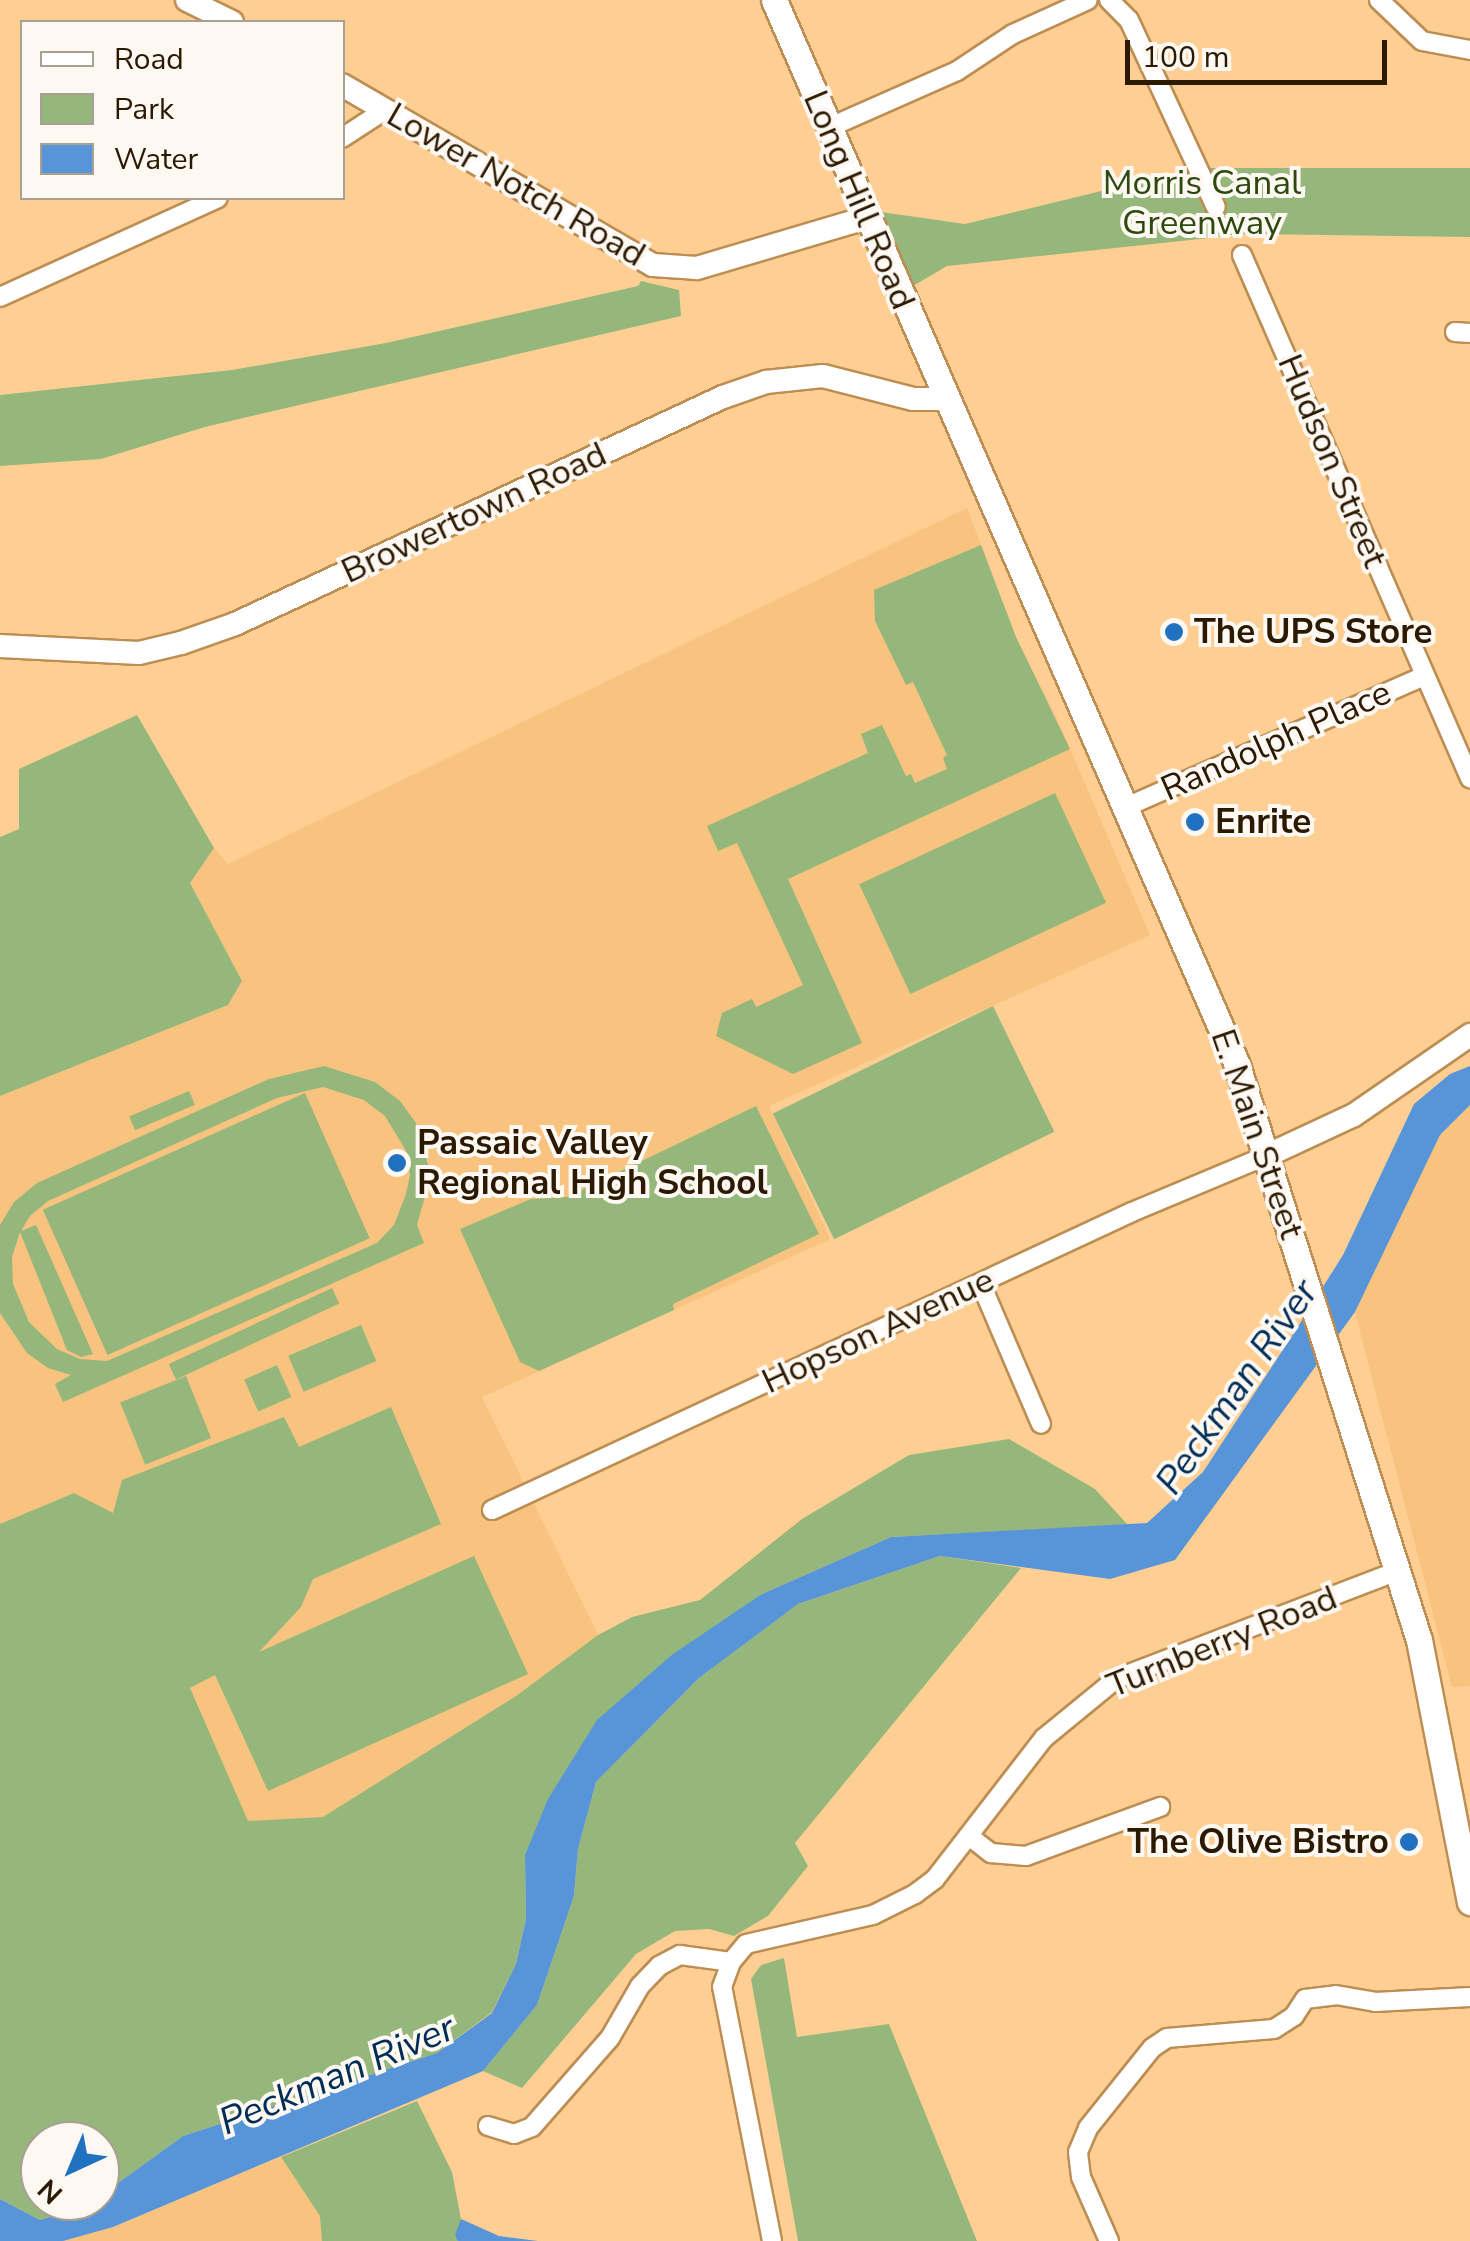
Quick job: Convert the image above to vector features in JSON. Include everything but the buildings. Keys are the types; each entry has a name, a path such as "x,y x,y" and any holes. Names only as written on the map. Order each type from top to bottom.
{"main road":[{"name":"Long Hill Road","path":"774,0 946,399"},
{"name":"E. Main Street","path":"946,399 1237,1066 1398,1571 1436,1713 1470,1902"}],"street":[{"path":"187,0 228,20"},
{"path":"828,128 957,71 1014,34 1088,0"},
{"path":"1109,0 1129,20 1216,207"},
{"path":"1379,0 1422,41 1470,50"},
{"name":"Lower Notch Road","path":"345,87 654,265 698,268 866,218"},
{"path":"345,136 385,110"},
{"path":"0,297 214,200"},
{"name":"Hudson Street","path":"1242,255 1470,778"},
{"name":"Browertown Road","path":"0,646 138,654 182,643 235,624 723,397 766,382 822,376 912,399 946,399"},
{"name":"Randolph Place","path":"1126,806 1425,676"},
{"path":"1266,1156 1354,1115 1470,1034"},
{"name":"Hopson Avenue","path":"492,1510 1266,1156"},
{"path":"981,1284 1041,1424"},
{"name":"Turnberry Road","path":"731,1962 746,1944 894,1908 935,1879 1044,1738 1116,1679 1398,1571"},
{"path":"969,1836 991,1852 1026,1856 1160,1807"},
{"path":"488,2126 514,2134 532,2128 610,2038 640,1986 660,1966 680,1955 731,1962 722,1988 724,2008 772,2241"},
{"path":"1109,2241 1081,2177 1078,2152 1088,2128 1152,2048 1167,2038 1274,2028 1294,2016 1305,2000 1336,1994 1375,2002 1470,1998"}],"shaded area":[{"name":"Passaic Valley Regional High School","path":"967,508 1016,637 1059,723 1150,935 769,1106 830,1239 482,1397 598,1635 516,1696 323,1818 247,1821 74,1493 0,1524 0,1096 228,1005 242,981 190,883 214,848 228,864"},
{"path":"1470,1105 1470,1686 1452,1687 1355,1312 1440,1135"},
{"path":"281,2157 320,2216 322,2241 63,2241 113,2227"}],"green space":[{"name":"Morris Canal Greenway","path":"1196,168 1470,168 1470,237 1246,234 947,266 908,289 874,211 965,224"},
{"path":"641,281 679,290 681,316 205,427 101,459 0,466 0,395 232,370 386,343 638,286"},
{"path":"981,545 1016,637 1070,749 788,879 862,1043 793,1074 716,1036 722,1013 752,999 756,1007 803,985 737,843 718,851 707,826 868,753 861,734 882,725 906,776 911,774 915,783 947,769 943,758 947,755 913,682 906,685 875,621 874,590"},
{"path":"137,715 214,848 190,883 242,981 228,1005 0,1096 0,837 19,829 19,769"},
{"path":"1055,793 1106,903 910,994 859,884"},
{"path":"993,1006 1054,1132 834,1239 773,1113"},
{"path":"324,1066 375,1082 400,1101 416,1123 431,1175 417,1225 424,1243 63,1402 55,1384 71,1375 48,1368 27,1353 0,1313 0,1225 14,1202 37,1183 269,1079","holes":["323,1087 364,1100 385,1116 405,1149 410,1175 394,1225 377,1243 107,1361 80,1359 57,1349 29,1322 13,1284 12,1257 20,1232 67,1350 81,1357 93,1354 36,1225 21,1231 30,1216 48,1201 277,1098"]},
{"path":"189,1091 195,1105 135,1130 129,1116"},
{"path":"305,1093 370,1238 107,1355 43,1210"},
{"path":"756,1106 819,1234 673,1304 674,1310 539,1371 520,1362 460,1229 531,1199 567,1197"},
{"path":"332,1288 339,1303 176,1379 169,1364"},
{"path":"361,1325 376,1361 304,1392 288,1356"},
{"path":"277,1365 291,1397 258,1412 244,1380"},
{"path":"186,1376 211,1438 145,1465 120,1403"},
{"path":"391,1407 441,1524 313,1579 301,1607 259,1652 474,1556 528,1674 268,1791 215,1675 190,1688 248,1821 323,1817 516,1696 598,1635 632,1617 700,1600 802,1519 909,1455 1009,1439 1095,1489 1128,1525 891,1537 762,1594 525,1855 526,1919 516,1964 492,2012 437,2053 183,2136 120,2182 120,2121 20,2121 20,2210 0,2199 0,1524 74,1493 113,1513 122,1480 284,1417 299,1447"},
{"path":"940,1556 1021,1568 795,1843 808,1866 768,1916 734,1936 709,1929 675,1931 636,1954 522,2088 483,2071 537,2005 574,1896 578,1849 596,1782 699,1678 798,1604"},
{"path":"784,1958 797,2037 889,2024 977,2241 798,2241 751,1979 761,1965"},
{"path":"417,2101 452,2172 461,2219 458,2241 322,2241 320,2216 281,2157"}],"water":[{"path":"1470,1066 1470,1105 1440,1135 1355,1312 1175,1560 1110,1579 940,1556 798,1604 699,1678 596,1782 578,1849 574,1896 537,2005 483,2071 113,2227 63,2241 0,2241 0,2199 20,2210 20,2221 120,2221 120,2182 183,2136 437,2053 492,2013 516,1964 526,1919 525,1855 548,1799 597,1720 673,1654 762,1594 891,1537 1147,1523 1203,1472 1343,1255 1414,1104 1450,1074"},
{"path":"461,2219 499,2236 538,2241 458,2241 455,2235"}],"place":[{"name":"The UPS Store","path":"1174,632"},
{"name":"Enrite","path":"1195,822"},
{"name":"Passaic Valley Regional High School","path":"397,1163"},
{"name":"The Olive Bistro","path":"1409,1842"}],"water label":[{"name":"Peckman River","path":"1237,1387"},
{"name":"Peckman River","path":"337,2075"}]}
